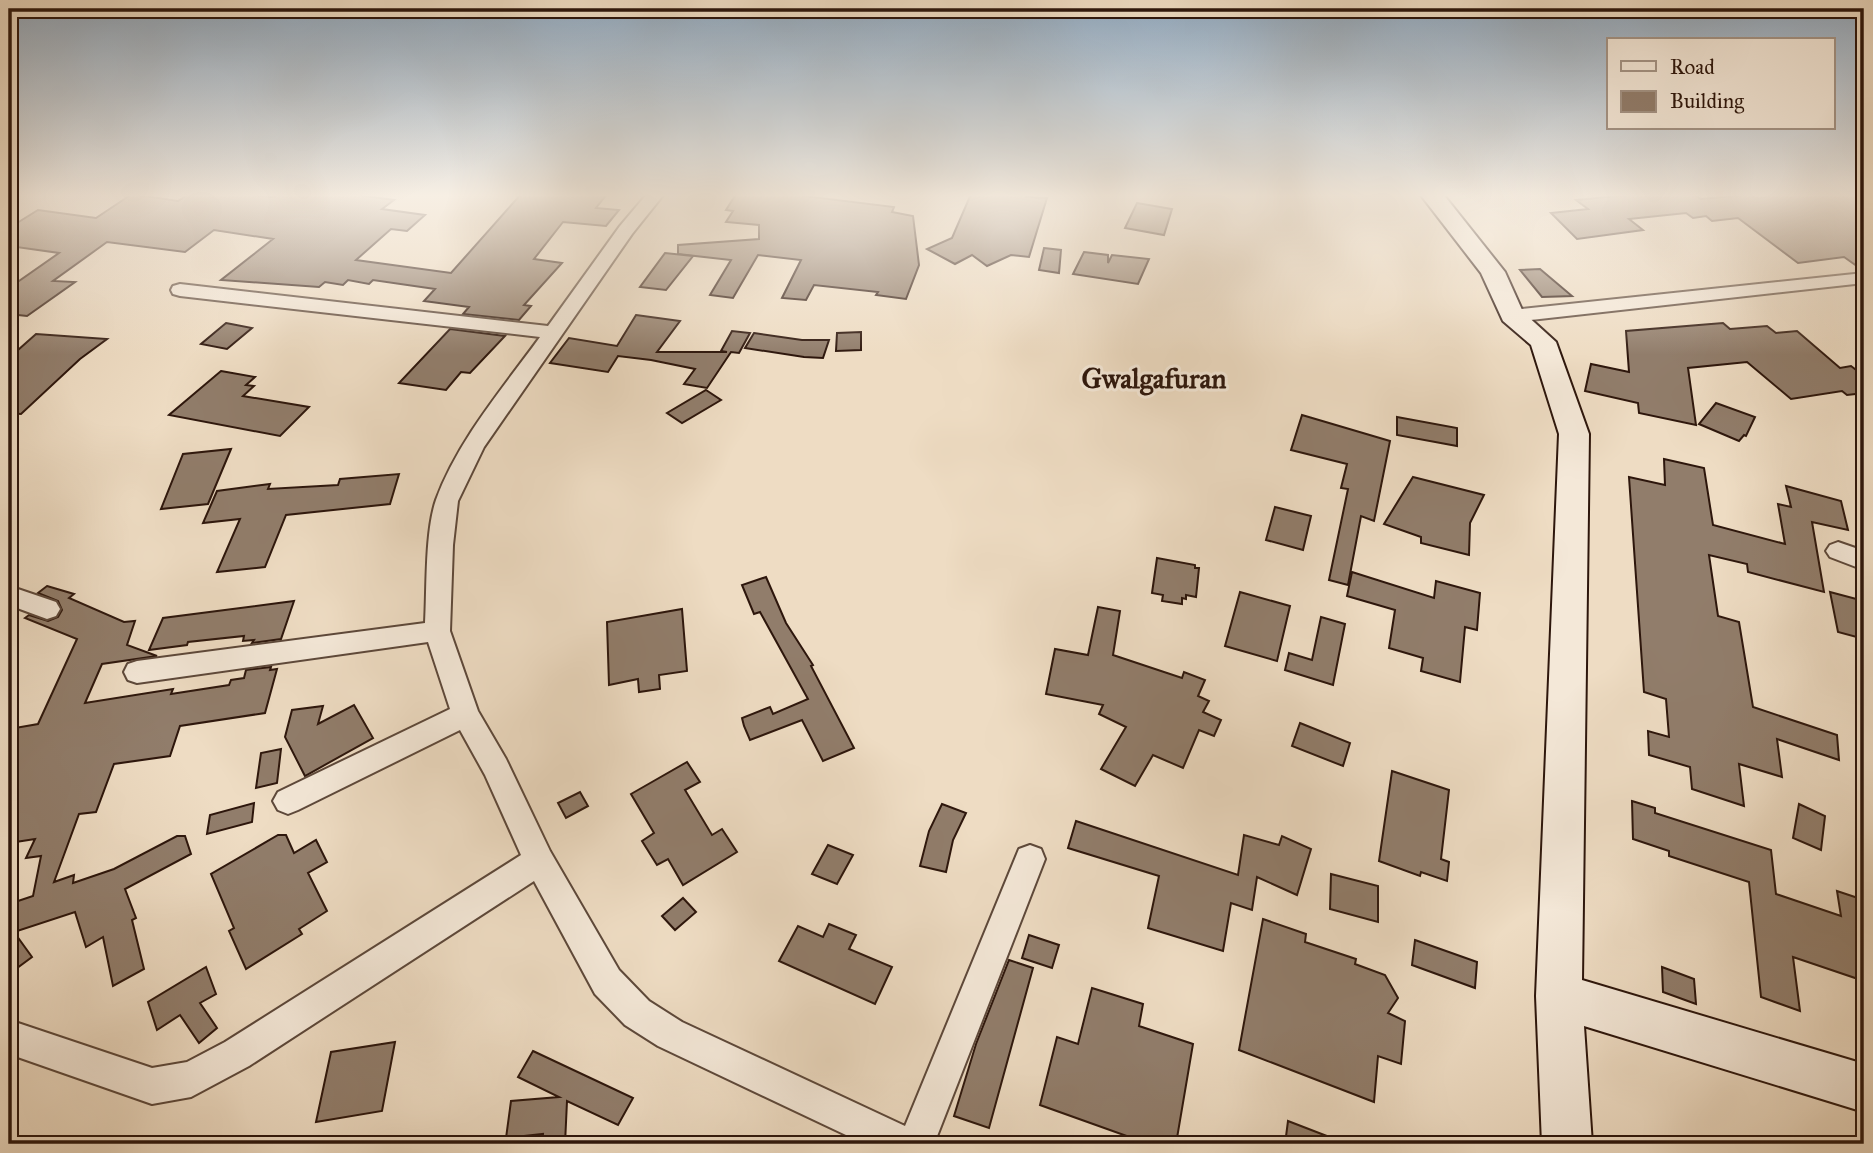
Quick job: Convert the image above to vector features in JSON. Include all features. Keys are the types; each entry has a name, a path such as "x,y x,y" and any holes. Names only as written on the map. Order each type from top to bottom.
{"street":[{"path":"613,248 474,445 459,471 447,501 441,545 436,631 465,714 495,768 539,861 607,982 637,1013 670,1034 904,1144"},
{"path":"1474,248 1493,272 1512,316 1543,342 1574,434 1559,996 1567,1144"},
{"path":"1512,316 1864,278"},
{"path":"180,290 554,332"},
{"path":"1838,551 1864,561"},
{"path":"9,595 47,609"},
{"path":"137,672 436,631"},
{"path":"288,801 465,714"},
{"path":"916,1144 1030,859"},
{"path":"9,1037 152,1086 191,1079 237,1054 539,861"},
{"path":"1559,996 1864,1088"}],"building":[{"path":"22,248 99,248 53,281 75,282 27,316 9,314 9,288 59,253"},
{"path":"152,248 191,248 185,252"},
{"path":"262,248 370,248 356,260 451,273 473,248 543,248 534,259 562,263 524,305 531,306 519,320 463,314 469,307 424,301 435,289 373,280 369,284 348,280 343,285 325,282 319,287 221,280"},
{"path":"678,248 917,248 919,265 906,299 876,295 878,292 814,285 806,300 782,298 801,260 758,255 733,298 710,295 731,260 678,254"},
{"path":"1032,248 1029,257 1011,255 987,266 972,255 955,264 927,249"},
{"path":"1044,248 1061,250 1059,273 1039,270"},
{"path":"1778,248 1864,248 1864,271 1844,257 1798,263"},
{"path":"1084,252 1108,255 1108,263 1112,255 1149,259 1138,284 1073,274"},
{"path":"665,253 693,256 666,290 640,287"},
{"path":"1540,269 1572,296 1542,297 1520,270"},
{"path":"636,315 680,321 657,352 727,352 721,351 732,331 750,333 739,353 731,352 707,388 684,384 695,369 651,360 618,356 608,372 550,363 569,338 617,346"},
{"path":"226,323 252,328 227,349 201,344"},
{"path":"1723,323 1730,329 1767,326 1776,333 1797,331 1840,368 1851,366 1864,376 1864,393 1847,395 1842,391 1791,399 1747,362 1688,368 1696,425 1639,413 1638,403 1585,391 1591,364 1629,372 1626,331"},
{"path":"450,329 505,336 470,373 461,372 446,390 399,383"},
{"path":"861,332 861,350 836,351 837,333"},
{"path":"754,333 802,340 829,340 823,358 804,357 745,348"},
{"path":"36,334 107,339 80,359 21,414 9,413 9,358"},
{"path":"221,371 255,377 246,385 254,386 243,396 309,407 280,436 169,415"},
{"path":"706,390 721,400 682,423 667,413"},
{"path":"1716,403 1755,417 1746,436 1739,441 1699,424"},
{"path":"1302,415 1390,441 1374,521 1361,516 1348,585 1329,580 1348,489 1341,488 1347,464 1291,450"},
{"path":"1397,417 1457,428 1457,446 1397,435"},
{"path":"231,449 208,504 161,509 183,454"},
{"path":"1664,459 1704,468 1713,525 1785,544 1778,504 1791,507 1786,486 1841,501 1848,530 1812,522 1824,592 1748,572 1747,564 1709,555 1718,616 1739,622 1753,707 1837,735 1839,760 1777,739 1782,777 1739,764 1744,806 1692,789 1690,767 1649,755 1648,731 1669,737 1666,699 1644,692 1629,477 1665,485"},
{"path":"399,474 390,504 286,515 265,567 217,572 240,519 203,523 217,491 270,484 268,489 338,485 340,479"},
{"path":"1413,477 1484,495 1470,523 1469,555 1421,543 1421,537 1384,524"},
{"path":"1275,507 1311,516 1303,550 1266,540"},
{"path":"1157,558 1199,568 1196,597 1186,595 1186,599 1182,598 1182,604 1162,601 1163,595 1152,593"},
{"path":"1352,572 1434,598 1436,581 1480,593 1477,630 1465,627 1460,682 1421,671 1423,658 1389,648 1395,610 1347,596"},
{"path":"766,577 786,623 813,665 811,666 854,748 823,761 802,720 750,740 744,726 742,718 770,707 773,714 808,699 760,612 754,614 742,585"},
{"path":"47,586 74,594 69,598 124,622 135,621 127,645 157,656 102,664 85,703 173,689 171,694 229,685 231,680 244,678 246,670 271,667 270,670 277,669 265,713 180,726 170,756 114,764 96,812 79,814 54,882 74,875 73,883 114,869 177,836 185,836 191,854 125,889 136,918 132,920 144,969 113,986 103,937 86,947 75,912 14,932 32,957 9,974 9,904 33,896 41,856 26,858 35,839 9,843 9,729 38,724 77,639 25,618 29,615 48,621 58,617 62,610 58,601 38,593"},
{"path":"1240,592 1290,606 1277,661 1225,646"},
{"path":"1830,592 1864,601 1864,639 1838,632"},
{"path":"294,601 281,639 252,643 254,640 243,641 244,636 188,642 187,645 149,650 163,618"},
{"path":"1098,607 1120,611 1113,655 1182,678 1184,672 1205,680 1198,696 1209,701 1203,712 1221,720 1214,736 1199,730 1183,768 1153,755 1135,786 1101,769 1126,727 1099,714 1103,705 1046,694 1055,649 1088,655"},
{"path":"682,609 687,671 659,675 660,689 639,692 638,679 609,685 607,622"},
{"path":"1321,617 1345,624 1333,685 1285,670 1289,653 1312,660"},
{"path":"354,705 373,738 305,776 285,737 292,710 323,706 318,724"},
{"path":"1300,723 1350,743 1343,766 1292,746"},
{"path":"281,749 277,783 256,788 261,753"},
{"path":"687,762 700,782 685,790 712,835 722,829 737,852 683,885 668,859 657,865 642,841 654,833 631,794"},
{"path":"1392,771 1449,790 1441,859 1449,862 1447,881 1421,872 1420,876 1379,861"},
{"path":"580,792 588,806 566,818 558,803"},
{"path":"1632,801 1655,808 1655,813 1771,850 1776,894 1841,916 1837,891 1864,900 1864,981 1793,957 1800,1011 1761,997 1749,882 1669,856 1669,851 1633,839"},
{"path":"254,803 252,822 207,834 210,815"},
{"path":"942,804 966,813 953,840 946,872 920,866 929,831"},
{"path":"1799,804 1825,816 1821,850 1793,838"},
{"path":"1076,821 1238,875 1244,835 1279,845 1282,836 1311,849 1297,895 1257,877 1252,910 1231,903 1223,951 1148,928 1159,876 1068,848"},
{"path":"278,835 286,835 294,853 316,840 327,862 308,873 327,911 299,929 302,934 246,969 229,931 234,928 211,874"},
{"path":"828,845 853,855 837,884 812,874"},
{"path":"1331,874 1378,886 1378,922 1330,909"},
{"path":"683,898 696,912 675,930 662,916"},
{"path":"1263,919 1306,934 1305,942 1356,959 1355,964 1385,975 1398,998 1388,1013 1405,1021 1401,1064 1378,1056 1374,1102 1239,1050"},
{"path":"829,924 856,935 849,949 892,967 875,1004 779,961 798,926 823,937"},
{"path":"1029,935 1059,945 1052,968 1022,958"},
{"path":"1415,940 1477,962 1475,988 1412,965"},
{"path":"1009,960 1033,968 989,1128 954,1116 976,1044"},
{"path":"206,967 216,994 200,1003 217,1028 199,1043 180,1015 157,1030 148,1002"},
{"path":"1662,967 1694,979 1696,1004 1663,992"},
{"path":"1092,988 1143,1004 1139,1026 1193,1044 1176,1144 1149,1144 1040,1105 1057,1037 1078,1044"},
{"path":"395,1042 382,1111 316,1122 331,1052"},
{"path":"533,1051 633,1098 618,1125 567,1101 565,1144 542,1144 543,1134 506,1138 511,1101 559,1097 518,1077"},
{"path":"1288,1121 1345,1143 1345,1144 1285,1144"}],"district":[{"name":"Gwalgafuran","path":"1154,378"}]}
